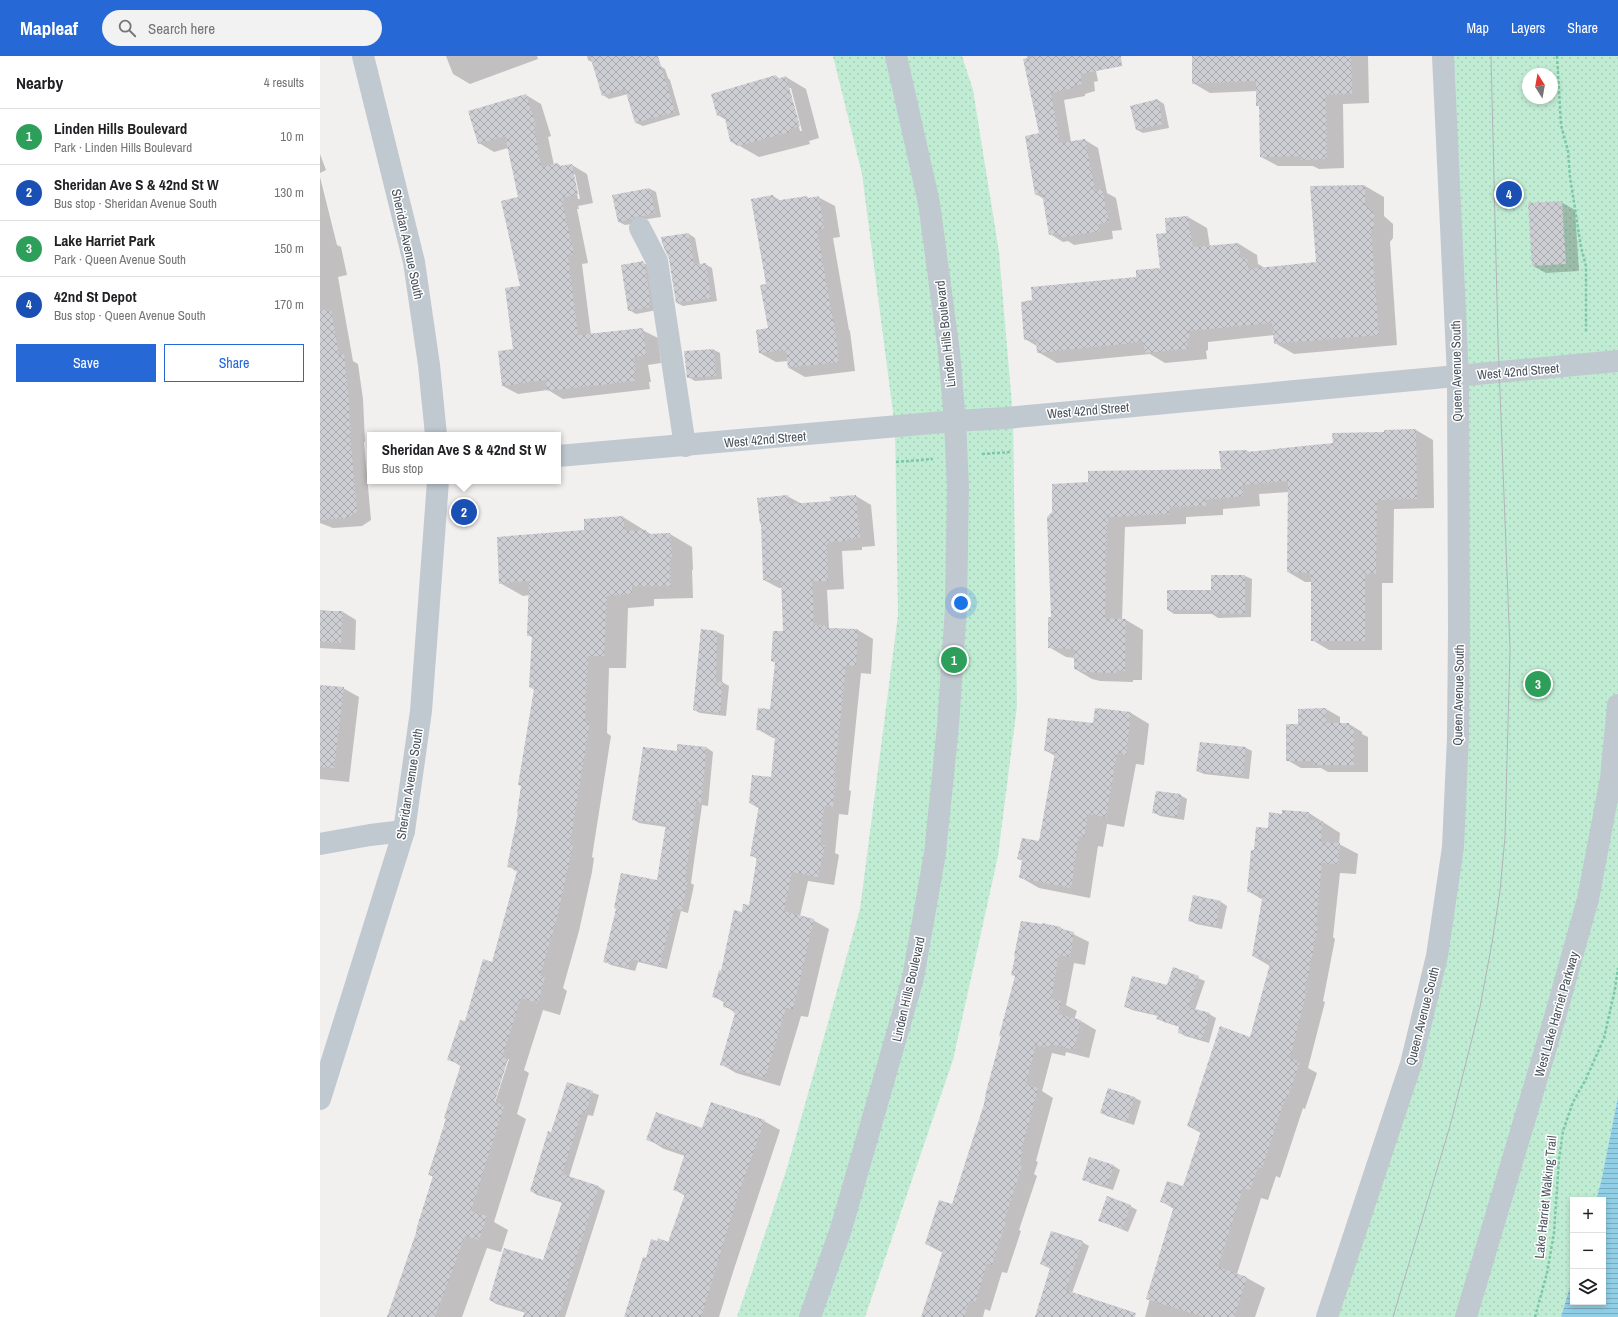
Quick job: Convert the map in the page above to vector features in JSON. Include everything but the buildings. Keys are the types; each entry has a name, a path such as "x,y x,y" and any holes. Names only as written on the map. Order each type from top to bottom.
{"street":[{"name":"Sheridan Avenue South","path":"363,56 414,262 429,365 436,432"},
{"name":"Linden Hills Boulevard","path":"810,1317 841,1229 913,978 935,853 948,726 956,607 958,487 949,352 929,202 896,56"},
{"name":"Queen Avenue South","path":"1327,1317 1411,1064 1437,956 1452,848 1458,737 1458,376 1444,56"},
{"path":"640,228 657,261 685,446"},
{"name":"West 42nd Street","path":"561,456 1006,418 1618,361"},
{"name":"Sheridan Avenue South","path":"320,1099 404,831 421,711 438,484"},
{"name":"West Lake Harriet Parkway","path":"1466,1317 1588,900 1611,778 1618,705"},
{"path":"320,844 370,835 404,831"}],"path":[{"path":"1557,56 1561,125 1568,151 1570,177 1581,247 1586,266 1586,333"},
{"name":"Lake Harriet Walking Trail","path":"1536,1317 1554,1233 1559,1159 1563,1130 1573,1102 1586,1079 1604,1038 1618,968"}],"green space":[{"path":"833,56 962,56 973,90 999,252 1013,417 1017,706 998,856 953,1060 865,1317 737,1317 787,1168 860,909 898,615 895,428 862,174"},
{"path":"1443,56 1618,56 1618,1097 1597,1197 1570,1197 1570,1286 1561,1317 1327,1317 1377,1168 1453,847"}],"water":[{"path":"1618,1097 1618,1317 1561,1317 1570,1286 1570,1305 1606,1305 1606,1197 1597,1197"}],"tram line":[{"path":"1393,1317 1450,1126 1480,1007 1500,891 1505,837 1510,649 1498,341 1491,56"}],"place":[{"name":"42nd St Depot","path":"1509,194"},
{"name":"Sheridan Ave S & 42nd St W","path":"464,512"},
{"name":"Linden Hills Boulevard","path":"954,660"},
{"name":"Lake Harriet Park","path":"1538,684"}]}
